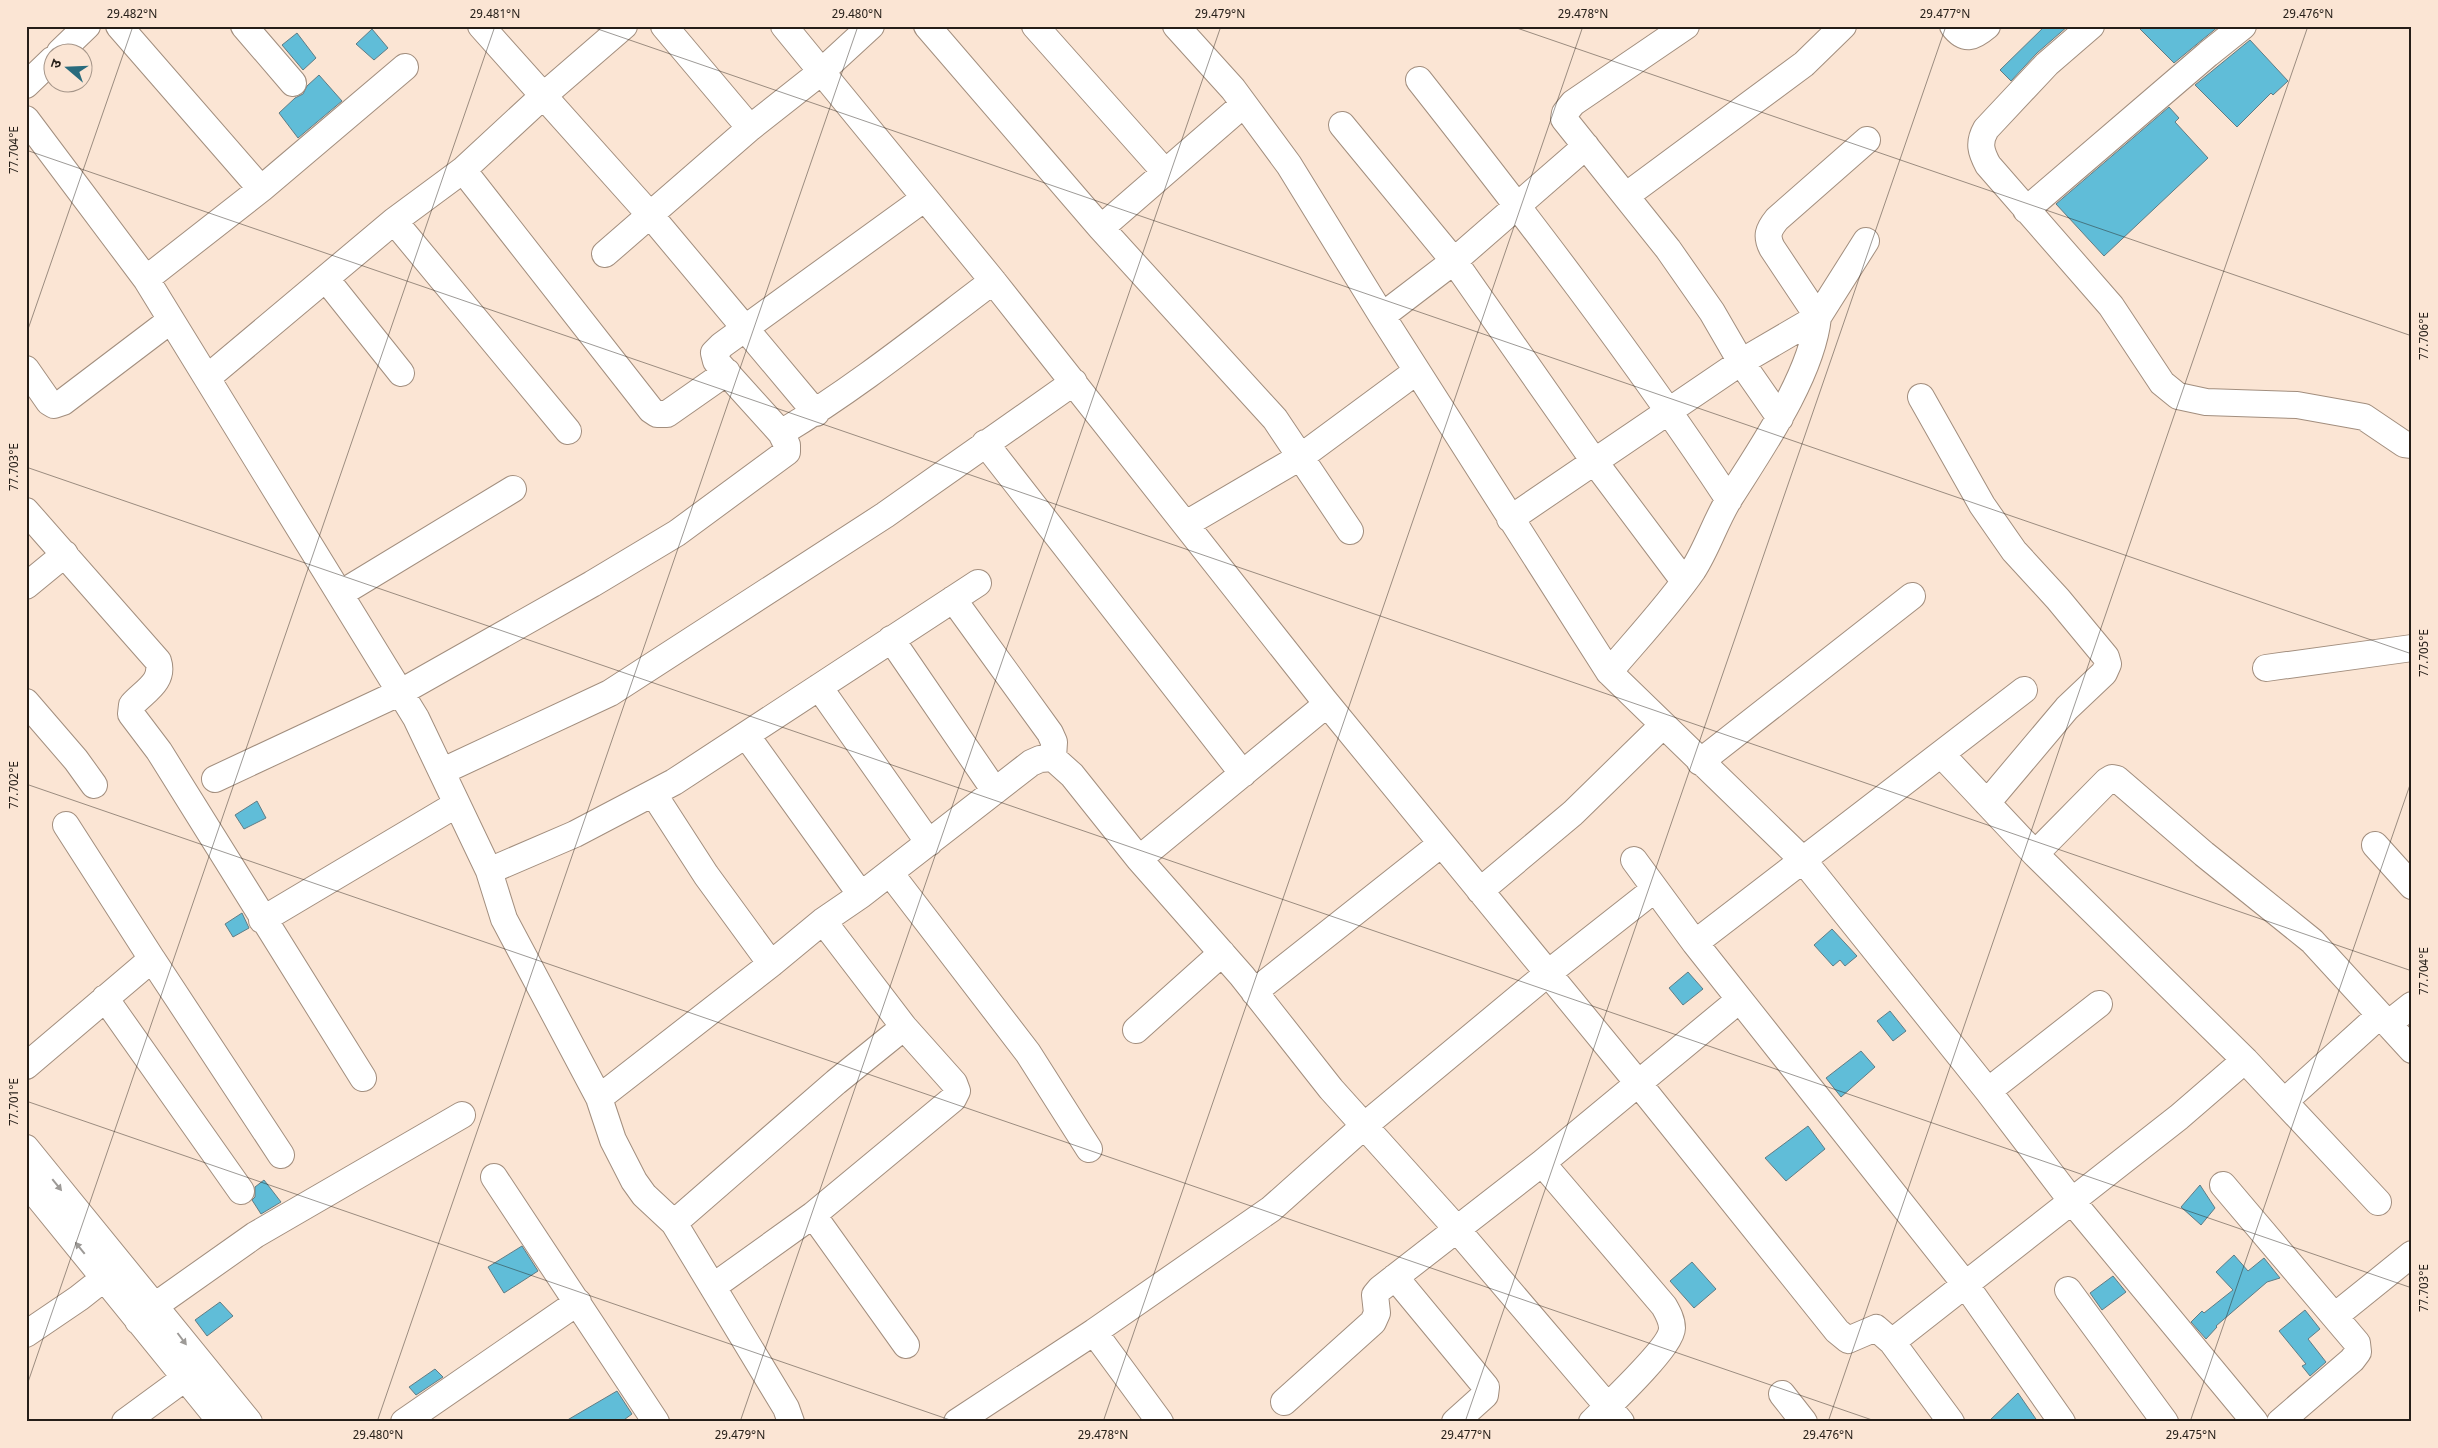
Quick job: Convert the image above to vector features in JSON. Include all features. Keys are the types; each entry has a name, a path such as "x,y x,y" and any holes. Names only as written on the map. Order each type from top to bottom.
{"street":[{"path":"70,42 87,26"},
{"path":"118,26 261,189"},
{"path":"244,26 293,83"},
{"path":"480,26 651,216 816,413"},
{"path":"207,378 394,221 463,170 542,96 624,26"},
{"path":"664,26 750,128"},
{"path":"784,26 1074,382 1327,704 1547,974 1638,1082 1842,1336 1848,1340 1853,1339 1876,1328 1892,1342 1951,1422"},
{"path":"605,254 750,128 821,72 871,26"},
{"path":"926,26 1100,228 1275,419 1302,456 1350,532"},
{"path":"1035,26 1165,172"},
{"path":"1176,26 1244,104 1289,165 1510,519 1609,672 1803,860 1988,1091 2071,1200 2255,1422"},
{"path":"1686,26 1568,107 1564,119 1627,195 1712,312 1741,362 1780,418"},
{"path":"1627,195 1804,64 1843,26"},
{"path":"1953,26 1961,36 1968,38 1976,35 1988,26"},
{"path":"2091,26 2047,64 1986,129 1980,148 1988,165 2111,306 2162,383 2178,396 2206,402 2297,405 2364,417 2404,444 2412,445"},
{"path":"2026,210 2243,26"},
{"path":"146,279 261,189 405,67"},
{"path":"26,85 42,70"},
{"path":"1419,80 1518,205 1670,412 1729,500"},
{"path":"1100,228 1244,104"},
{"path":"1342,125 1454,261 1594,461 1684,581"},
{"path":"29,129 146,279 401,692 443,771 489,871 504,919 600,1098 613,1140 634,1181 644,1195 674,1223 714,1286 786,1408 791,1422"},
{"path":"1818,317 1772,248 1768,241 1768,231 1777,219 1867,140"},
{"path":"1382,316 1454,261 1586,146"},
{"path":"463,170 651,410 657,414 667,414 726,372"},
{"path":"215,779 401,692 677,533 787,452 787,445 782,434 716,361 714,353 925,198"},
{"path":"394,221 568,431"},
{"path":"1609,672 1694,569 1729,500 1780,418 1809,352 1818,317 1866,241"},
{"path":"326,279 401,373"},
{"path":"782,434 816,413 993,281"},
{"path":"1510,519 1741,362 1818,317"},
{"path":"26,369 49,402 54,405 63,402 171,320"},
{"path":"1186,524 1302,456 1417,371"},
{"path":"443,771 610,693 885,515 1074,382"},
{"path":"1922,397 1982,505 2010,544 2106,657 2108,664 2104,673 2067,708 1987,803"},
{"path":"986,443 1243,774"},
{"path":"340,594 513,489"},
{"path":"26,510 158,661 161,669 158,679 132,705 131,714 159,751 262,920 363,1078"},
{"path":"26,586 64,554"},
{"path":"489,871 575,834 653,793 746,735 978,583"},
{"path":"1700,762 1912,596"},
{"path":"953,599 1050,733 1054,742 1053,758"},
{"path":"892,638 996,791"},
{"path":"2266,668 2412,648"},
{"path":"819,687 929,842"},
{"path":"1695,943 2024,690"},
{"path":"26,702 76,760 94,785"},
{"path":"1139,859 1327,704"},
{"path":"1480,891 1573,813 1663,725"},
{"path":"746,735 861,895"},
{"path":"1941,754 2035,854 2285,1101 2378,1202"},
{"path":"600,1098 771,964 823,920 861,895 1031,763 1040,759 1053,758 1072,775 1139,859 1222,953 1331,1089 1458,1230 1607,1417 1662,1349 1673,1329 1671,1318 1664,1306 1542,1163"},
{"path":"2035,854 2107,781 2112,778 2117,780 2204,854 2312,941 2412,1050"},
{"path":"653,793 706,875 771,964"},
{"path":"262,920 457,804"},
{"path":"66,825 281,1155"},
{"path":"1254,992 1441,844"},
{"path":"2375,845 2412,886"},
{"path":"1634,860 1739,1000 1965,1284 2062,1422"},
{"path":"890,873 1028,1053 1089,1149"},
{"path":"957,1422 1094,1332 1271,1209 1364,1126 1547,974 1655,889"},
{"path":"714,1286 813,1215 956,1096 957,1091 954,1084 904,1027 823,920"},
{"path":"1136,1030 1222,953"},
{"path":"26,1066 152,959"},
{"path":"105,998 241,1191"},
{"path":"1284,1402 1373,1322 1377,1313 1375,1295 1542,1163 1739,1000"},
{"path":"1988,1091 2099,1004"},
{"path":"2285,1101 2384,1019 2412,1005"},
{"path":"674,1223 836,1082 904,1027"},
{"path":"1892,1342 2179,1117 2245,1060"},
{"path":"147,1313 255,1235 462,1115"},
{"path":"26,1148 113,1271 147,1313 201,1364 249,1422"},
{"path":"494,1177 656,1422"},
{"path":"26,1182 113,1271"},
{"path":"2222,1185 2357,1343 2358,1352 2352,1360 2280,1422"},
{"path":"813,1215 906,1345"},
{"path":"2335,1316 2412,1254"},
{"path":"26,1334 79,1298 113,1271"},
{"path":"1395,1278 1486,1387 1485,1395 1455,1422"},
{"path":"2068,1290 2165,1422"},
{"path":"404,1422 578,1302"},
{"path":"147,1313 184,1378 221,1422"},
{"path":"1094,1332 1160,1422"},
{"path":"125,1422 184,1378"},
{"path":"1782,1394 1804,1422"}],"building":[{"path":"2045,26 2068,26 2037,53 2011,81 2000,70"},
{"path":"2137,26 2219,26 2174,63"},
{"path":"372,29 388,48 374,60 356,44"},
{"path":"297,33 316,58 303,70 282,45"},
{"path":"2250,40 2288,81 2273,95 2271,93 2237,127 2195,85"},
{"path":"319,75 342,101 298,138 279,113 295,98 303,94 307,86"},
{"path":"2169,107 2179,118 2175,122 2208,158 2104,256 2056,204"},
{"path":"257,801 266,818 244,829 235,815"},
{"path":"242,913 249,928 233,937 225,924"},
{"path":"1832,929 1857,956 1845,966 1840,960 1833,966 1814,945"},
{"path":"1688,972 1703,989 1683,1005 1669,988"},
{"path":"1890,1011 1906,1031 1893,1041 1877,1021"},
{"path":"1861,1051 1875,1067 1841,1097 1826,1078"},
{"path":"1808,1126 1825,1149 1786,1181 1765,1158"},
{"path":"264,1180 281,1202 261,1214 252,1200 255,1197 255,1187"},
{"path":"2200,1185 2215,1208 2201,1225 2181,1207"},
{"path":"522,1246 538,1271 504,1293 488,1267"},
{"path":"2234,1255 2248,1271 2264,1258 2280,1278 2267,1282 2216,1326 2206,1339 2191,1322 2202,1311 2204,1313 2233,1290 2216,1272"},
{"path":"1692,1262 1716,1289 1694,1308 1670,1281"},
{"path":"2113,1276 2126,1292 2102,1310 2090,1293"},
{"path":"220,1302 233,1316 207,1336 195,1320"},
{"path":"2305,1310 2320,1329 2308,1339 2326,1362 2310,1376 2302,1366 2306,1364 2279,1331"},
{"path":"435,1369 443,1377 416,1395 409,1387"},
{"path":"617,1391 632,1414 621,1422 564,1422"},
{"path":"2018,1393 2038,1422 1988,1422"}]}
